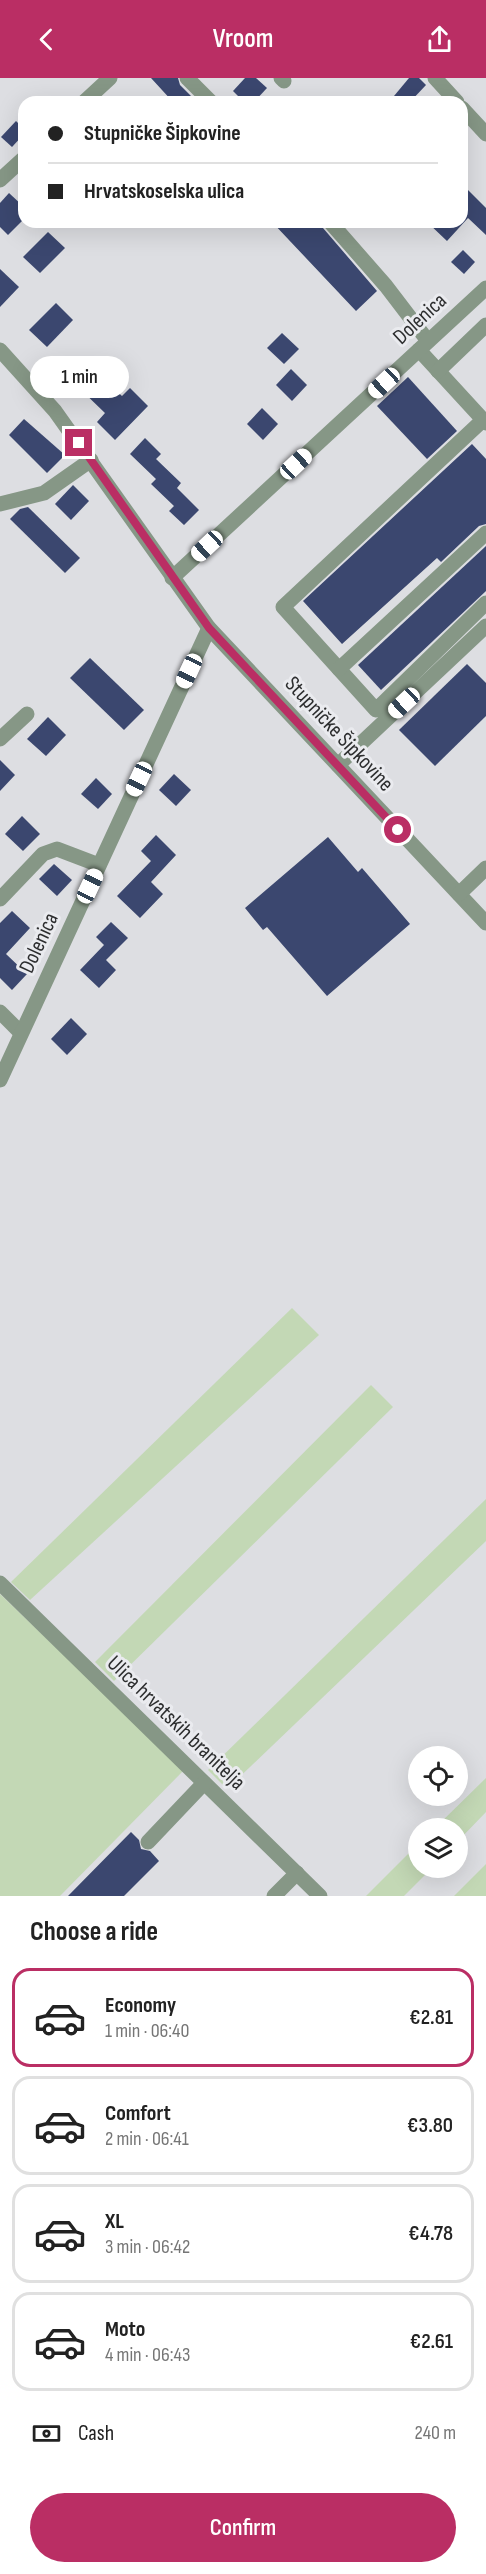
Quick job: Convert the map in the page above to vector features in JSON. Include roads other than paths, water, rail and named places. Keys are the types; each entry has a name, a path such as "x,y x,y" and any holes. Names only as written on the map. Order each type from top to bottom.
{"street":[{"path":"90,96 110,78"},
{"path":"187,78 205,96"},
{"path":"435,78 452,96"},
{"path":"468,114 486,134"},
{"path":"0,180 18,164"},
{"path":"335,228 386,286 438,371 484,421 283,607 376,710 486,603"},
{"name":"Dolenica","path":"172,578 486,288"},
{"path":"438,371 486,325"},
{"name":"Stupničke Šipkovine","path":"0,350 55,411 209,628 486,922"},
{"path":"0,504 44,493 91,460"},
{"path":"339,669 486,533"},
{"path":"338,765 486,626"},
{"name":"Dolenica","path":"0,1080 209,628"},
{"path":"0,739 27,714"},
{"path":"0,899 43,854 57,849 99,865"},
{"path":"459,894 486,868"},
{"path":"0,1012 21,1033"},
{"name":"Ulica hrvatskih branitelja","path":"0,1583 320,1896"},
{"path":"148,1842 204,1783"},
{"path":"274,1896 297,1873"}]}
